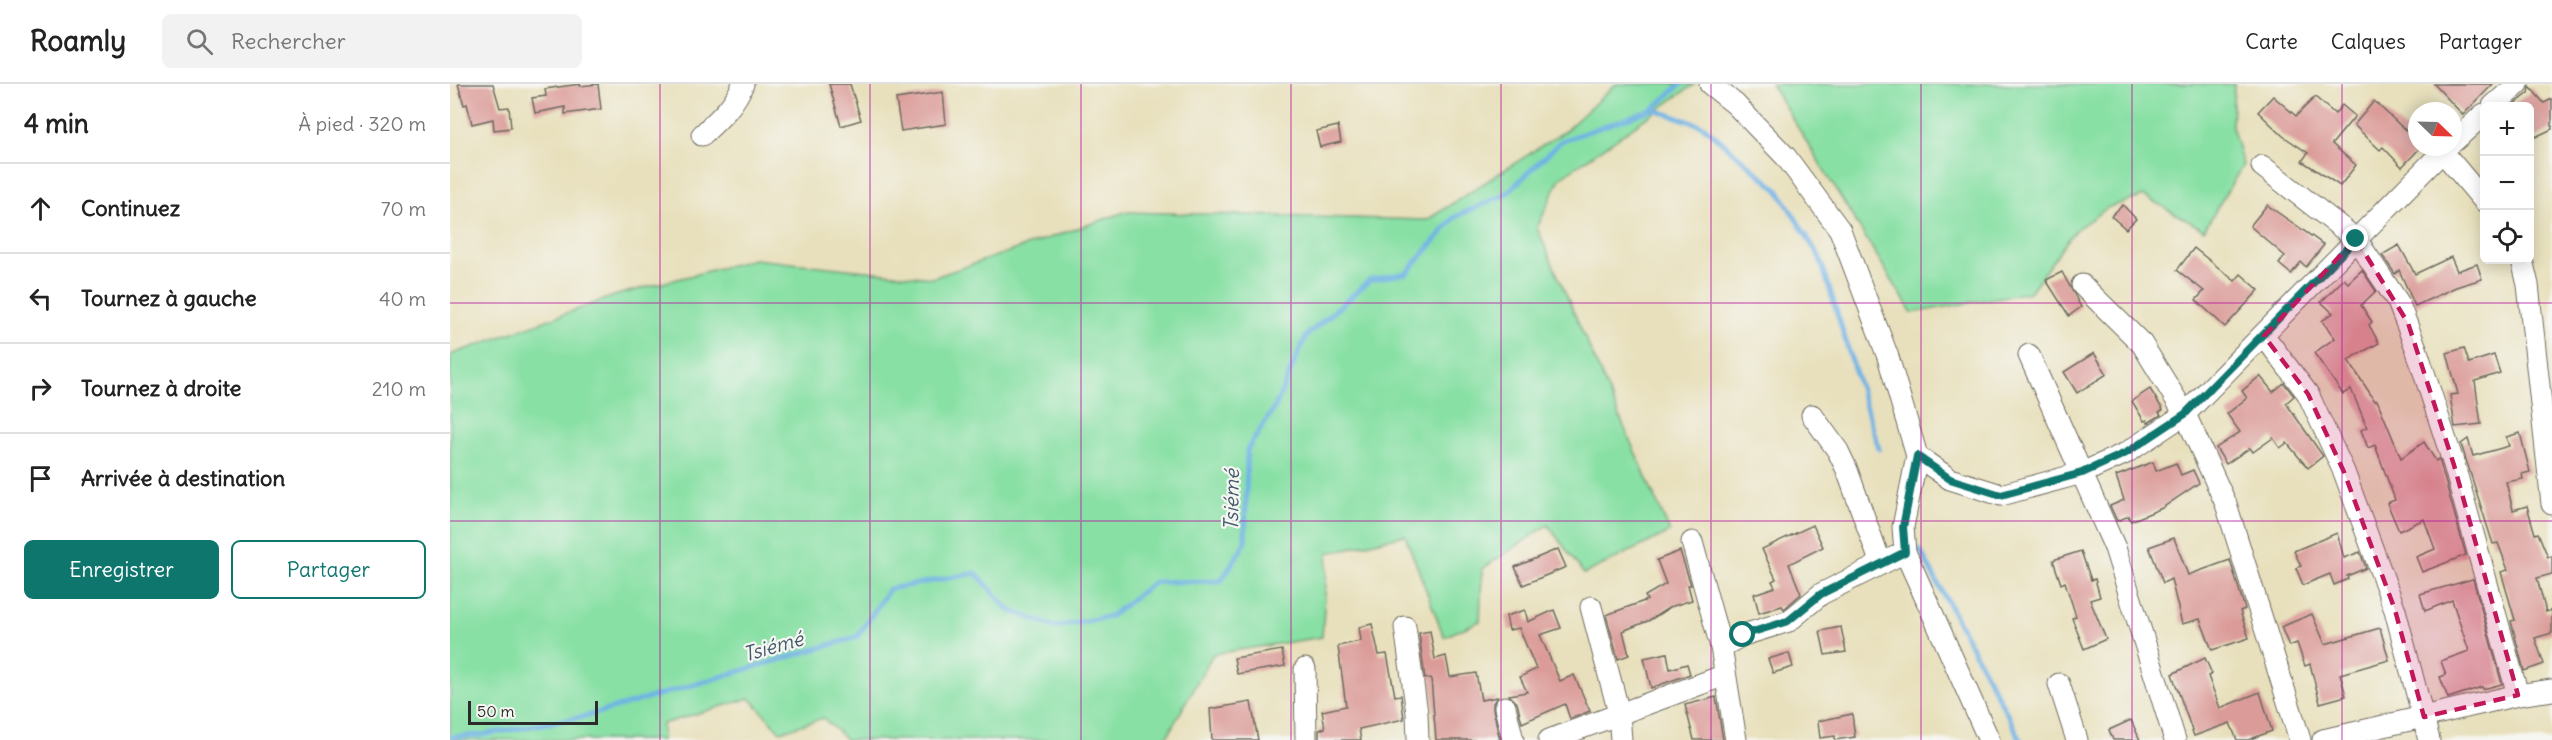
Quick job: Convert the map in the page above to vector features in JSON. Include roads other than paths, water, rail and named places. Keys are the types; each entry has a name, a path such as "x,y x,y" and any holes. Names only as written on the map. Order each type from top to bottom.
{"street":[{"path":"702,135 726,113 743,84"},
{"path":"1710,84 1735,104 1786,157 1840,230 1888,357 1917,456 1903,527 1905,552 1989,740"},
{"path":"2498,102 2518,84"},
{"path":"2462,134 2480,118"},
{"path":"1917,456 1950,479 2001,495 2082,473 2126,453 2185,414 2439,156"},
{"path":"2454,156 2480,195"},
{"path":"2262,166 2356,239 2385,280 2408,323 2454,465 2518,695"},
{"path":"2523,264 2528,285 2552,504"},
{"path":"2082,285 2142,344 2185,414 2226,504 2300,740"},
{"path":"2264,336 2308,394 2344,472 2395,610 2429,740"},
{"path":"2029,355 2115,548 2175,740"},
{"path":"1812,415 1838,451 1847,470 1881,564"},
{"path":"1692,542 1721,647 1736,740"},
{"path":"1721,647 1743,635 1788,621 1821,594 1905,552"},
{"path":"1591,607 1619,713 1621,740"},
{"path":"1405,627 1417,713 1418,740"},
{"path":"1305,669 1306,740"},
{"path":"1549,740 1725,675"},
{"path":"2059,684 2077,740"},
{"path":"2323,740 2518,695 2552,690"},
{"path":"1505,707 1513,740"}],"waterway":[{"name":"Tsiémé","path":"450,737 482,735 587,716 857,637 889,589 976,573 1009,610 1055,627 1111,616 1154,582 1221,581 1245,543 1247,450 1275,407 1306,336 1370,280 1407,273 1455,217 1506,194 1561,141 1653,109 1681,84"},
{"path":"1653,109 1703,126 1778,190 1820,258 1879,449"},
{"path":"1920,550 2021,740"}]}
